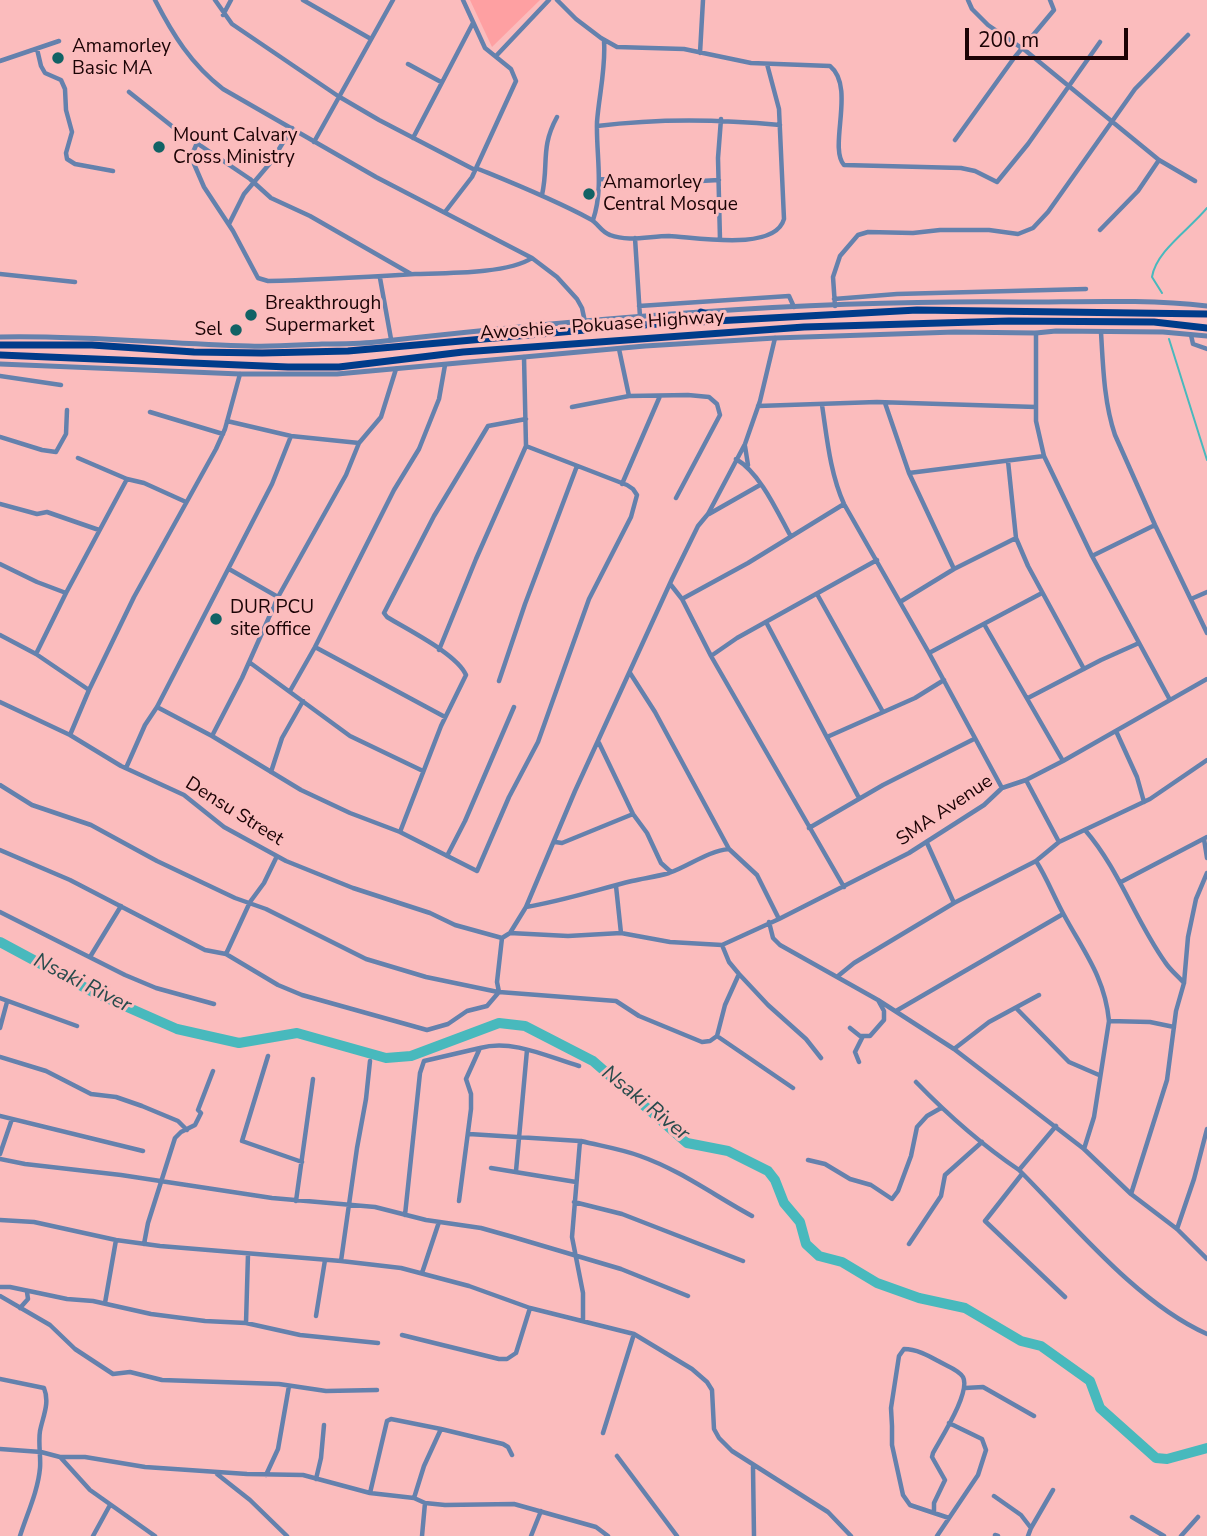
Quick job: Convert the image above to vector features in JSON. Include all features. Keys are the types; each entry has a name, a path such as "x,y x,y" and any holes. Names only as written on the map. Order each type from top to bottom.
{"main road":[{"name":"Awoshie - Pokuase Highway","path":"0,345 120,347 194,352 348,351 721,320 893,312 1068,310 1207,314"},
{"path":"701,312 721,320"},
{"path":"892,324 893,312"},
{"name":"Awoshie - Pokuase Highway","path":"0,355 340,367 463,352 804,327 1009,321 1154,322 1207,328"},
{"path":"120,347 121,359"}],"street":[{"path":"155,0 179,44 205,74 223,89 376,177 532,258 557,276 577,299 584,312 585,323"},
{"path":"215,0 223,15 232,24 338,96 476,169 542,195 592,220 610,235 635,238 674,236 733,240 772,234 784,223 779,109 767,64"},
{"path":"223,15 231,0"},
{"path":"303,0 371,39"},
{"path":"314,142 393,0"},
{"path":"445,212 476,169 516,81 511,69 485,48 463,0"},
{"path":"496,56 549,0"},
{"path":"557,0 576,19 617,47 662,47 700,52 731,61 826,65 837,72 842,85 839,154 844,165 961,167 997,182 1028,144 1100,42"},
{"path":"700,52 703,0"},
{"path":"968,0 976,14 1159,160 1195,181"},
{"path":"955,140 1054,10 1050,0"},
{"path":"413,138 473,23"},
{"path":"835,306 833,278 840,256 858,235 868,232 912,233 940,230 989,230 1018,234 1033,228 1048,212 1136,89 1188,35"},
{"path":"592,220 598,199 597,126 604,71 604,40"},
{"path":"0,61 59,41"},
{"path":"37,50 41,66 46,73 61,80 65,89 66,110 72,132 67,159 75,164 113,171"},
{"path":"408,64 441,82"},
{"path":"129,92 271,198 310,216 412,274"},
{"path":"542,195 545,183 545,148 549,131 557,117"},
{"path":"597,126 721,119 780,125"},
{"path":"720,240 721,119"},
{"path":"229,225 244,194 271,162 292,128"},
{"path":"197,143 191,157 196,173 258,278 268,281 380,278 508,267 523,264 532,258"},
{"path":"1101,230 1138,191 1159,160"},
{"path":"599,179 682,182 719,180"},
{"path":"635,238 640,317"},
{"path":"0,274 75,282"},
{"path":"380,278 391,339"},
{"path":"834,299 925,293 1086,289"},
{"path":"924,302 925,293"},
{"path":"639,306 789,296 794,307"},
{"path":"859,297 859,305"},
{"path":"0,337 57,335 248,346 376,342 551,323 585,323 701,312 794,307 924,302 1154,303 1207,306"},
{"path":"0,364 240,374 337,373 775,338 955,332 1163,332 1207,336"},
{"path":"1101,332 1111,421 1155,526 1207,633"},
{"path":"1036,333 1036,407 1044,456 1092,556 1170,700"},
{"path":"1191,335 1193,344 1207,349"},
{"path":"499,992 497,982 502,938 510,933 526,907 629,673 698,526 708,514 744,444 758,405 775,338"},
{"path":"619,349 629,396"},
{"path":"439,650 526,446 524,357"},
{"path":"290,691 394,490 419,449 439,399 445,365"},
{"path":"212,736 278,597 346,475 359,443 381,417 396,369"},
{"path":"69,735 134,597 223,434 240,374"},
{"path":"0,376 61,385"},
{"path":"572,407 629,396 709,397 717,404 720,415 676,498"},
{"path":"622,484 660,396"},
{"path":"758,405 885,402 1036,407"},
{"path":"885,402 909,473 954,569"},
{"path":"822,405 838,492 1002,788"},
{"path":"0,437 56,452 66,434 67,411"},
{"path":"150,412 223,434"},
{"path":"400,832 445,717 466,675 461,665 384,613 435,516 488,426 526,419"},
{"path":"227,421 291,436 359,443"},
{"path":"126,768 145,725 157,708 272,484 291,436"},
{"path":"744,444 748,466 773,503 790,535"},
{"path":"157,708 212,736 334,806 400,832 477,871 509,797 538,742 589,599 634,508 636,491 526,446"},
{"path":"909,473 1044,456"},
{"path":"78,458 127,479 144,482 186,502"},
{"path":"736,459 748,466"},
{"path":"1008,461 1016,538 1042,593 1084,669"},
{"path":"499,681 577,466"},
{"path":"36,654 127,479"},
{"path":"708,514 760,485"},
{"path":"682,599 748,563 844,504"},
{"path":"0,505 37,514 47,512 99,530"},
{"path":"1092,556 1155,526"},
{"path":"900,602 954,569 1016,538"},
{"path":"712,656 766,622 877,560"},
{"path":"0,565 66,593"},
{"path":"229,569 278,597"},
{"path":"671,585 682,599 844,887"},
{"path":"1191,599 1207,592"},
{"path":"929,653 1042,593"},
{"path":"817,594 883,712"},
{"path":"766,622 859,798"},
{"path":"984,624 1063,761"},
{"path":"0,635 36,654 89,690"},
{"path":"1028,698 1139,643"},
{"path":"315,647 445,717"},
{"path":"249,662 350,736 423,771"},
{"path":"629,673 655,712 729,849 757,875 779,919"},
{"name":"SMA Avenue","path":"722,945 844,887 927,843 984,805 1002,788 1026,780 1063,761 1207,679"},
{"path":"827,737 915,698 944,680"},
{"path":"271,772 282,738 303,701"},
{"name":"Densu Street","path":"0,702 184,795 224,827 277,856 314,873 455,925 502,938"},
{"path":"447,856 465,821 513,708"},
{"path":"1116,731 1137,778 1144,802"},
{"path":"809,828 859,798 974,739"},
{"path":"599,743 633,814 647,833 661,863 671,872"},
{"path":"838,976 854,963 954,903 1037,861 1059,842 1144,802 1207,760"},
{"path":"1026,780 1059,842"},
{"path":"0,785 32,805 91,825 157,861 250,902 366,959 426,977 499,992 616,1001 639,1016 702,1042 710,1041 716,1036 738,974"},
{"path":"555,842 562,843 633,814"},
{"path":"1085,830 1121,882 1163,960 1184,983"},
{"path":"1121,882 1205,838 1207,858"},
{"path":"927,843 954,903"},
{"path":"526,907 575,898 671,872 717,850 729,849"},
{"path":"0,850 70,880 205,950 226,954 278,985 302,995 427,1030 448,1024 467,1011 486,1006 499,992"},
{"path":"226,954 250,902 264,883 277,856"},
{"path":"1037,861 1063,914 1096,971 1108,1008 1109,1021 1094,1117 1084,1149"},
{"path":"1131,1194 1167,1080 1193,914 1207,873"},
{"path":"616,886 621,933"},
{"path":"90,957 121,906"},
{"path":"0,912 156,988 214,1004"},
{"path":"896,1011 1063,914"},
{"path":"769,922 773,938 780,945 838,976 954,1049 1056,1126 1131,1194 1177,1229 1207,1259"},
{"path":"510,933 568,936 621,933 670,943 722,945 738,974 806,1039 821,1058"},
{"path":"954,1049 971,1034 1040,995"},
{"path":"0,998 77,1026"},
{"path":"850,1028 863,1037 870,1036 884,1020 884,1011 878,1000"},
{"path":"0,1028 8,1002"},
{"path":"1016,1008 1069,1062 1099,1075"},
{"path":"1109,1021 1150,1022 1174,1027"},
{"path":"716,1036 793,1088"},
{"path":"859,1062 855,1052 863,1037"},
{"path":"405,1215 420,1073 424,1061 489,1045 527,1050 579,1066"},
{"path":"459,1201 469,1134 471,1094 466,1079 480,1048"},
{"path":"516,1171 527,1050"},
{"path":"268,1056 242,1141 302,1162"},
{"path":"0,1057 46,1071 91,1094 116,1097 142,1106 178,1121 187,1130"},
{"path":"341,1261 370,1061"},
{"path":"144,1244 175,1138 195,1125 213,1071"},
{"path":"296,1201 313,1079"},
{"path":"916,1082 941,1107 1020,1172 1152,1300 1207,1334"},
{"path":"808,1160 825,1164 850,1179 872,1185 892,1199 898,1191 911,1156 917,1127 941,1107"},
{"path":"0,1116 143,1150"},
{"path":"12,1119 0,1157 296,1201 349,1203 502,1234 621,1269 688,1296"},
{"path":"1056,1126 985,1221 1065,1297"},
{"path":"1177,1229 1207,1129"},
{"path":"469,1134 580,1141 572,1237 583,1293 583,1321"},
{"path":"579,1145 581,1141 614,1147 643,1157 695,1182 752,1216"},
{"path":"909,1244 940,1196 945,1175 982,1142"},
{"path":"491,1168 576,1182"},
{"path":"574,1202 622,1214 743,1261"},
{"path":"0,1220 60,1226 144,1244 341,1261 422,1273 469,1286 530,1308 634,1334 692,1369 707,1382 712,1390 714,1429 732,1451 828,1512 851,1536"},
{"path":"422,1273 439,1222"},
{"path":"105,1303 116,1240"},
{"path":"246,1323 248,1254"},
{"path":"317,1316 325,1261"},
{"path":"0,1287 105,1303 151,1314 246,1323 300,1335 378,1343"},
{"path":"20,1308 28,1299 27,1292"},
{"path":"0,1296 50,1325 75,1349 113,1374 130,1372 162,1380 289,1386 326,1391 377,1390"},
{"path":"402,1335 507,1359 516,1353 530,1308"},
{"path":"603,1433 634,1334"},
{"path":"934,1513 934,1503 945,1480 932,1457 965,1388 965,1380 961,1373 940,1362 911,1349 904,1349 900,1352 891,1408 892,1445 905,1500 910,1505 934,1513 949,1518"},
{"path":"0,1379 46,1390 47,1405 39,1444 41,1452 38,1481 20,1536"},
{"path":"266,1475 278,1449 289,1386"},
{"path":"965,1388 983,1387 1034,1416"},
{"path":"370,1493 387,1421 391,1419 503,1444 512,1455"},
{"path":"937,1536 978,1475 986,1450 982,1439 949,1423"},
{"path":"316,1479 324,1425"},
{"path":"414,1497 424,1466 441,1429"},
{"path":"0,1449 41,1452 60,1457 85,1457 145,1467 303,1475 370,1493 414,1497 425,1503 514,1504 596,1527 608,1536"},
{"path":"617,1456 677,1536"},
{"path":"60,1457 90,1490 155,1536"},
{"path":"753,1466 754,1536"},
{"path":"215,1472 241,1492 287,1536"},
{"path":"1028,1536 1053,1490"},
{"path":"994,1496 1021,1515 1031,1528"},
{"path":"422,1536 425,1503"},
{"path":"93,1536 110,1505"},
{"path":"531,1536 541,1511"},
{"path":"1132,1517 1164,1536"},
{"path":"1181,1536 1198,1517"}],"shaded area":[{"path":"470,0 540,0 492,47"}],"waterway":[{"path":"1162,293 1152,277 1155,267 1167,249 1207,208"},
{"path":"1169,339 1207,460"},
{"name":"Nsaki River","path":"0,942 93,992 177,1029 239,1043 297,1033 386,1058 411,1056 499,1023 525,1026 593,1061 687,1143 728,1151 768,1171 775,1180 784,1203 800,1222 806,1244 819,1256 842,1262 877,1283 919,1298 965,1308 1021,1341 1041,1346 1090,1381 1100,1408 1156,1458 1167,1459 1207,1448"}],"place":[{"name":"Amamorley Basic MA","path":"58,58"},
{"name":"Mount Calvary Cross Ministry","path":"159,147"},
{"name":"Amamorley Central Mosque","path":"589,194"},
{"name":"Breakthrough Supermarket","path":"251,315"},
{"name":"Sel","path":"236,330"},
{"name":"DUR PCU site office","path":"216,619"}]}
